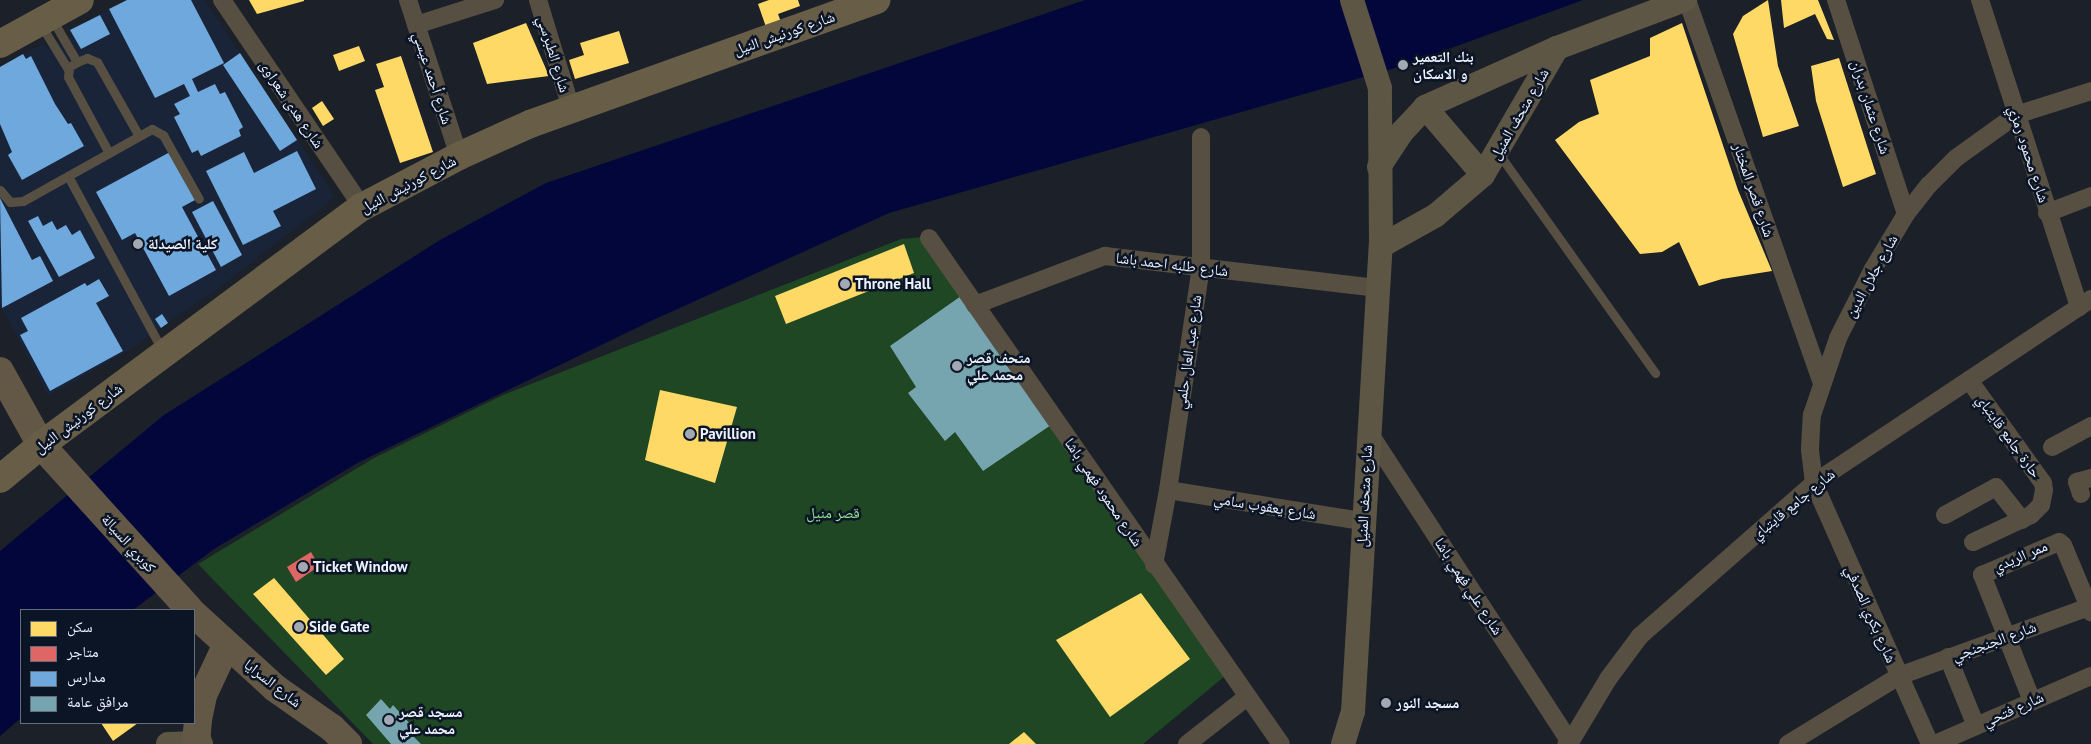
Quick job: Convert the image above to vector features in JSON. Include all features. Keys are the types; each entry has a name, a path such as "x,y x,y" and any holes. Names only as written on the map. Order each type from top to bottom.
{"highway":[{"path":"0,44 80,0"},
{"name":"شارع كورنيش النيل","path":"0,479 41,445 362,207 459,156 571,108 877,0"}],"main road":[{"name":"كوبري السيالة","path":"0,371 41,445 189,609"},
{"name":"شارع السرايا","path":"195,616 226,646 348,744"},
{"path":"197,744 203,695 226,646"}],"street":[{"name":"شارع هدى شعراوى","path":"222,0 362,207"},
{"name":"شارع أحمد عيسي","path":"408,0 459,156"},
{"path":"416,25 495,0"},
{"name":"شارع الطبرسي","path":"538,0 571,108"},
{"name":"شارع متحف المنيل","path":"1343,744 1352,712 1362,521 1381,246 1380,88 1352,0"},
{"name":"شارع متحف المنيل","path":"1379,167 1402,132 1425,107 1557,48 1686,0"},
{"name":"شارع قصر المختار","path":"1686,0 1821,381"},
{"name":"شارع عثمان بدران","path":"1836,0 1906,214"},
{"name":"شارع محمود رمزي","path":"1980,0 2048,213 2085,303"},
{"name":"شارع متحف المنيل","path":"1381,246 1435,216 1483,175 1557,48"},
{"name":"شارع جلال الدين","path":"1814,483 1811,432 1821,381 1838,338 1873,269 1906,214 1956,158 2016,115 2091,91"},
{"path":"1425,107 1483,175"},
{"name":"شارع عبد العال حلمي","path":"1154,566 1168,490 1201,266 1201,137"},
{"path":"2048,213 2091,196"},
{"name":"شارع محمود فهمي باشا","path":"929,238 1154,566 1281,744"},
{"name":"شارع طلبه احمد باشا","path":"975,305 1106,256 1378,288"},
{"name":"شارع جامع قايتباي","path":"1568,743 1608,679 1640,636 1814,483 2085,303"},
{"name":"حارة جامع قايتباي","path":"1969,380 2042,483 2041,504 2022,520 1973,542"},
{"path":"2052,447 2090,427"},
{"name":"شارع علي فهمي باشا","path":"1368,430 1568,743"},
{"path":"2081,494 2077,482 2091,478"},
{"name":"شارع بكري الصدفي","path":"1814,483 1930,744"},
{"path":"1945,515 1996,487 2022,520"},
{"name":"شارع يعقوب سامي","path":"1168,490 1362,521"},
{"name":"ممر الريدي","path":"2032,701 1982,575 2054,542 2063,545 2090,609"},
{"name":"شارع الجنجنجي","path":"1788,744 1899,676 1948,657 2090,609"},
{"path":"1948,657 1976,726"},
{"name":"شارع فتحي","path":"1935,744 2091,676"},
{"path":"1187,744 1247,697"},
{"path":"168,744 197,744"}],"lane":[{"path":"46,20 78,62"},
{"path":"46,20 68,69 68,77 109,153"},
{"path":"68,69 87,58 97,62 139,136"},
{"path":"0,190 6,199 19,202 152,129 161,132 199,199"},
{"path":"1497,151 1655,374"},
{"path":"68,176 164,354"}],"shaded area":[{"name":"كلية الصيدلة","path":"127,0 205,0 335,197 215,291 124,353 48,396 0,304 0,67 44,43 48,49 73,35 70,30"},
{"path":"1085,0 1583,0 1402,66 889,213 653,320 359,462 214,549 134,609 20,609 20,719 0,736 0,551 164,415 440,240 546,183"}],"green space":[{"name":"قصر منيل","path":"924,237 1225,676 1143,744 373,744 198,564 374,458 503,395 901,239"}],"building: سكن":[{"path":"249,0 304,0 304,1 257,14"},
{"path":"769,0 798,0 800,6 778,14 781,22 766,27 758,4"},
{"path":"1768,0 1778,66 1799,126 1763,137 1733,34 1743,16"},
{"path":"1781,0 1818,0 1834,40 1827,39 1815,14 1784,28"},
{"path":"526,23 549,76 487,84 473,43"},
{"path":"1682,23 1738,190 1772,271 1722,279 1699,286 1679,242 1662,252 1640,254 1555,140 1579,122 1599,114 1590,80 1650,56 1650,38"},
{"path":"619,31 629,63 575,79 569,60 584,55 580,43"},
{"path":"359,46 365,61 339,71 333,55"},
{"path":"401,56 433,152 400,163 375,90 384,87 376,64"},
{"path":"1839,58 1876,174 1843,187 1816,101 1811,66"},
{"path":"322,101 334,119 323,126 312,108"},
{"name":"Throne Hall","path":"904,244 914,273 786,324 775,296"},
{"name":"Pavillion","path":"660,390 737,407 715,483 645,460"},
{"name":"Side Gate","path":"274,578 344,659 326,675 253,594"},
{"path":"1141,593 1190,659 1110,717 1056,640"},
{"path":"102,724 137,724 113,741"},
{"path":"1024,732 1036,744 1009,744"}],"building: متاجر":[{"name":"Ticket Window","path":"311,552 319,566 296,582 287,567"}],"building: مدارس":[{"path":"127,0 191,0 224,63 192,79 198,92 215,84 220,94 225,92 243,127 239,130 241,136 201,156 198,150 192,153 174,117 180,114 174,104 190,96 184,84 155,98 109,9"},
{"path":"100,15 110,34 81,49 70,30"},
{"path":"240,53 297,140 280,151 223,65"},
{"path":"23,54 26,59 31,56 55,104 68,124 71,123 84,146 22,180 8,155 12,152 0,124 0,67"},
{"path":"297,151 316,189 273,211 281,226 243,245 206,171 244,152 254,173"},
{"path":"170,152 195,200 182,207 216,270 169,296 135,233 122,240 96,192"},
{"path":"0,198 32,260 40,256 53,281 2,308"},
{"path":"213,201 242,255 221,267 192,212"},
{"path":"38,216 43,226 52,221 57,230 66,225 72,235 80,230 95,258 59,277 28,221"},
{"path":"99,279 109,296 96,303 123,351 50,391 20,335 28,331 21,318 85,283 87,286"},
{"path":"162,314 168,323 161,328 155,319"}],"building: مرافق عامة":[{"name":"متحف قصر محمد علي","path":"961,296 1051,425 983,471 955,432 945,441 908,393 916,387 890,346"},
{"name":"مسجد قصر محمد علي","path":"381,699 390,709 393,705 412,726 408,731 421,744 391,744 366,715"}],"place":[{"name":"بنك التعمير و الاسكان","path":"1403,65"},
{"name":"كلية الصيدلة","path":"138,244"},
{"name":"Throne Hall","path":"845,284"},
{"name":"متحف قصر محمد علي","path":"957,366"},
{"name":"Pavillion","path":"690,434"},
{"name":"Ticket Window","path":"303,567"},
{"name":"Side Gate","path":"299,627"},
{"name":"مسجد النور","path":"1386,703"},
{"name":"مسجد قصر محمد علي","path":"389,720"}]}
